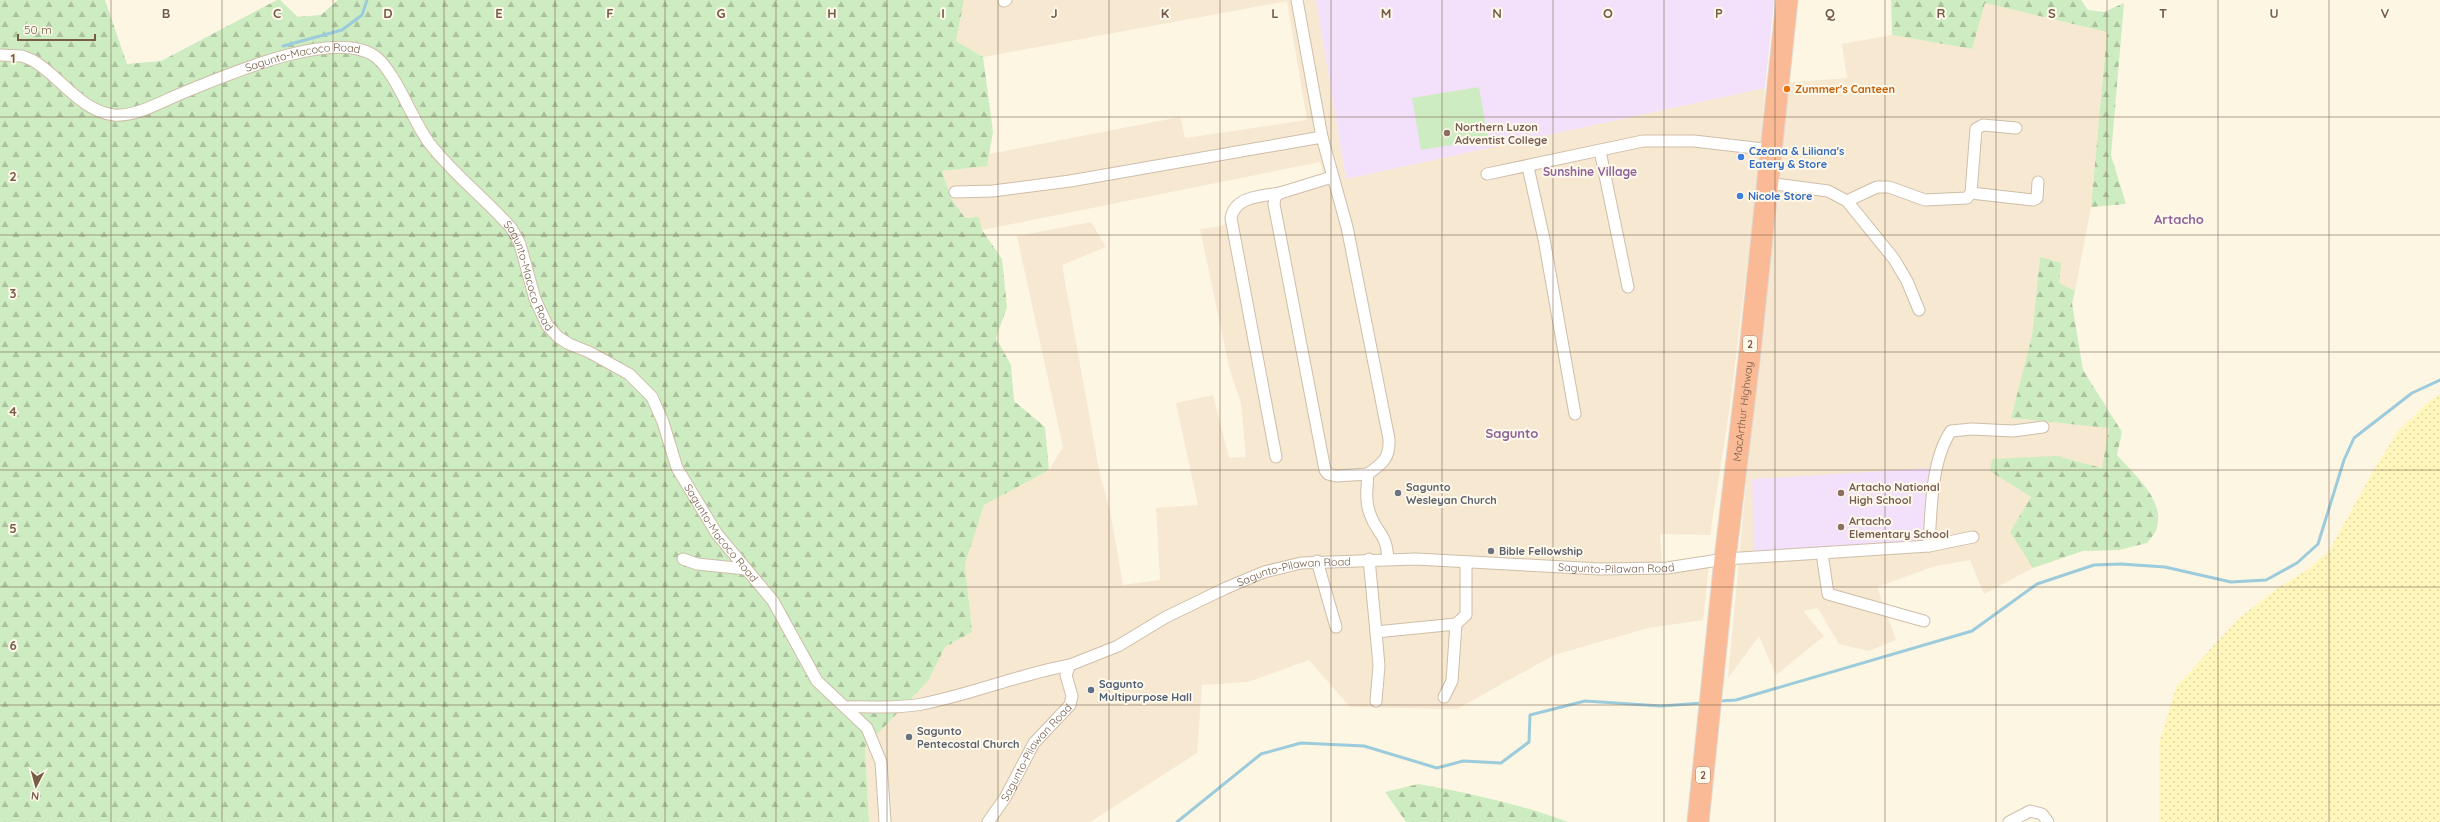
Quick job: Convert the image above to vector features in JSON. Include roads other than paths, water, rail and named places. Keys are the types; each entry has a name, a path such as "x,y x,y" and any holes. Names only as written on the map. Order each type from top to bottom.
{"highway":[{"name":"MacArthur Highway","path":"1698,822 1711,687 1772,150 1787,0"}],"street":[{"path":"1280,193 1275,198 1274,204 1325,470 1328,474 1336,476 1368,474 1388,457 1389,439 1347,227 1322,138 1297,0"},
{"name":"Sagunto-Macoco Road","path":"0,55 22,56 32,60 82,100 98,109 115,115 148,107 286,54 348,47 375,57 388,70 430,144 512,229 523,251 535,300 547,325 569,344 589,352 629,374 652,397 663,422 677,468 717,534 773,601 786,620 817,681 867,728 880,756 885,822"},
{"path":"1847,201 1877,187 1889,187 1925,200 1956,200 1967,198 1971,193 1976,128 1983,125 2016,128"},
{"path":"955,192 993,191 1070,181 1322,138"},
{"path":"1487,174 1600,151 1633,142 1652,140 1694,141 1772,150"},
{"path":"1600,151 1628,287"},
{"path":"1528,166 1544,239 1575,414"},
{"path":"1276,456 1231,218 1238,205 1245,200 1280,193 1332,177"},
{"path":"1971,193 2033,200 2037,198 2038,182"},
{"path":"1768,183 1828,191 1847,201 1894,259 1907,281 1919,310"},
{"path":"1929,546 1933,482 1944,441 1951,431 1972,429 2012,431 2043,427"},
{"path":"1368,474 1367,495 1369,513 1387,543 1388,559"},
{"name":"Sagunto-Pilawan Road","path":"988,822 1006,798 1034,743 1070,705 1072,696 1066,675 1070,665 1118,646 1166,617 1244,580 1283,566 1317,561 1388,559 1600,569 1667,568 1725,559 1929,546 1973,537"},
{"path":"1822,553 1828,594 1924,621"},
{"path":"683,559 697,564 746,569"},
{"path":"1369,559 1380,666 1376,701"},
{"path":"1317,561 1336,627"},
{"path":"1376,632 1456,624 1466,615 1466,562"},
{"path":"1444,697 1452,681 1456,624"},
{"path":"846,707 920,705 976,691 1037,671 1070,665"},
{"path":"2009,822 2030,811 2042,814 2048,822"}],"waterway":[{"path":"283,46 342,30 362,15 367,0"},
{"path":"1719,701 1736,700 1972,631 2037,584 2094,565 2121,564 2165,567 2231,582 2266,580 2297,563 2318,544 2344,460 2354,438 2412,393 2440,380"},
{"path":"1177,822 1261,754 1301,743 1364,746 1437,768 1463,761 1501,763 1529,742 1530,715 1585,701 1661,706 1703,703"}],"place":[{"name":"Zummer's Canteen","path":"1787,89"},
{"name":"Northern Luzon Adventist College","path":"1447,133"},
{"name":"Czeana & Liliana's Eatery & Store","path":"1741,157"},
{"name":"Nicole Store","path":"1740,196"},
{"name":"Sagunto Wesleyan Church","path":"1398,493"},
{"name":"Artacho National High School","path":"1841,493"},
{"name":"Artacho Elementary School","path":"1841,527"},
{"name":"Bible Fellowship","path":"1491,551"},
{"name":"Sagunto Multipurpose Hall","path":"1091,690"},
{"name":"Sagunto Pentecostal Church","path":"909,737"}],"district":[{"name":"Sunshine Village","path":"1590,171"},
{"name":"Artacho","path":"2179,219"},
{"name":"Sagunto","path":"1512,433"}]}
